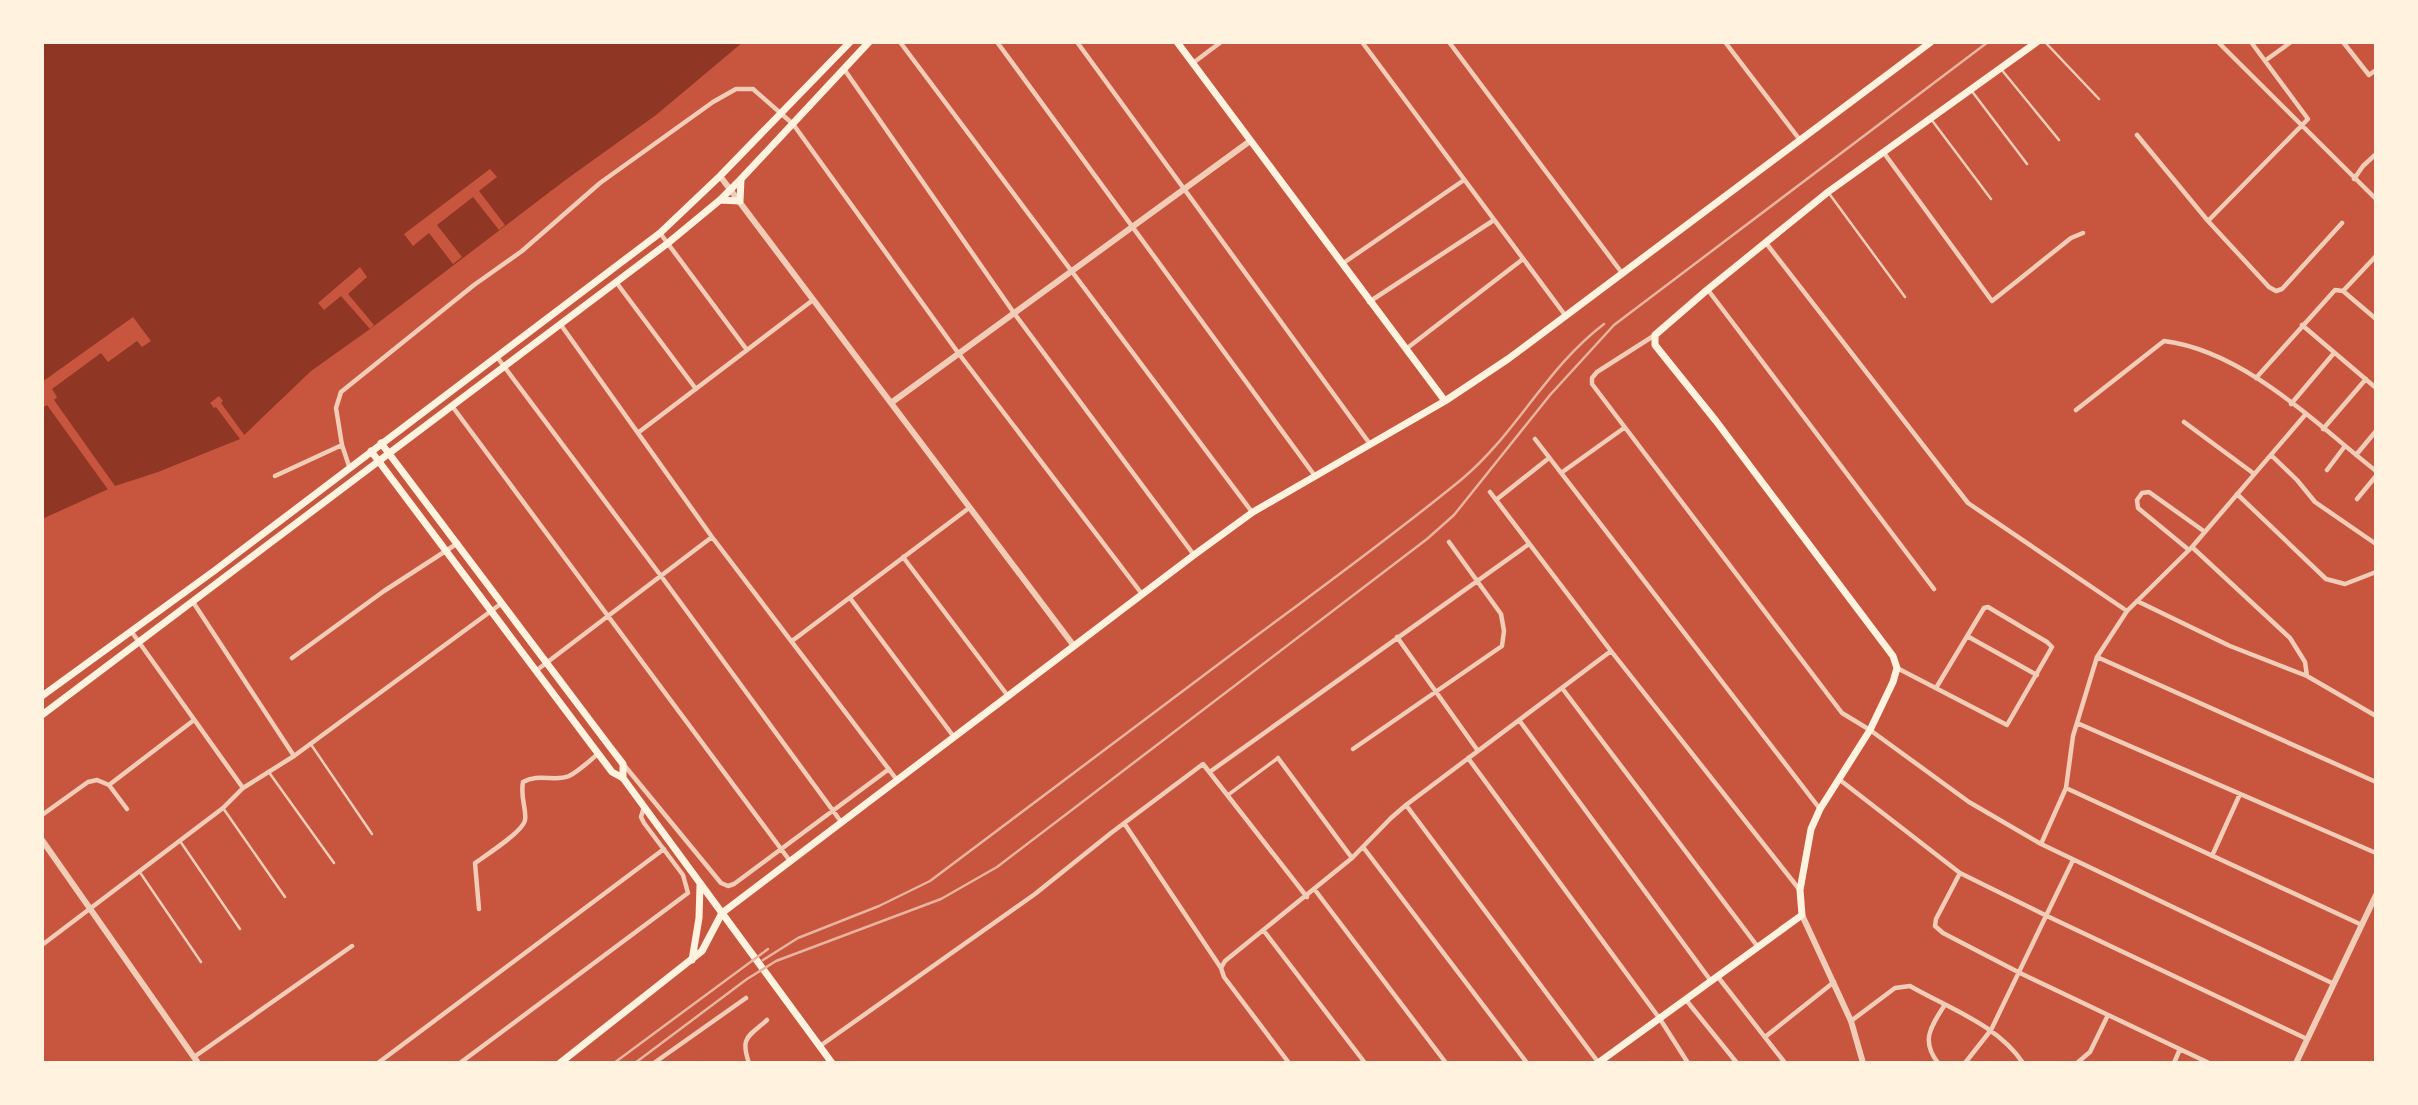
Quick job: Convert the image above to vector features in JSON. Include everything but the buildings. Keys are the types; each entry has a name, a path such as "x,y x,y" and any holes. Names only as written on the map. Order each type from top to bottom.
{"main road":[{"path":"42,696 172,602 660,233 720,176 850,42"},
{"path":"42,715 668,243 741,179 869,42"},
{"path":"1177,42 1445,401"},
{"path":"560,1063 692,960 708,944 722,913 1194,555 1253,512 1445,401 1508,359 1931,42"},
{"path":"1598,1063 1802,915 1800,890 1811,829 1820,808 1870,730 1897,668 1894,656 1655,345 1656,335 1828,192 2038,42"},
{"path":"720,200 740,201 741,179"},
{"path":"381,443 623,764 622,778"},
{"path":"396,464 399,446"},
{"path":"371,451 493,610 612,772 622,778 644,807 832,1063"},
{"path":"363,473 379,470 386,472"},
{"path":"231,557 239,568"},
{"path":"172,602 180,613"},
{"path":"692,960 699,918 700,884"}],"street":[{"path":"900,42 1253,512"},
{"path":"997,42 1316,477"},
{"path":"1077,42 1370,445"},
{"path":"1193,63 1221,42"},
{"path":"1362,42 1565,315"},
{"path":"1449,42 1622,274"},
{"path":"1725,42 1800,140"},
{"path":"2218,42 2376,200"},
{"path":"2208,221 2308,119 2251,42"},
{"path":"2266,60 2291,42"},
{"path":"2343,42 2369,75 2376,70"},
{"path":"844,69 1014,313 1194,555"},
{"path":"349,466 342,445 336,408 341,392 474,285 522,251 600,183 736,89 753,89 793,124 959,354 1142,595"},
{"path":"2137,135 2208,221 2269,287 2282,289 2342,223"},
{"path":"891,403 1250,141"},
{"path":"1884,153 1992,302 2071,238 2083,233"},
{"path":"2354,178 2362,166 2376,154"},
{"path":"720,176 1074,646"},
{"path":"1342,264 1464,180"},
{"path":"1369,302 1494,220"},
{"path":"660,233 747,350"},
{"path":"1766,243 1968,503 2127,611"},
{"path":"2343,291 2376,256"},
{"path":"1406,349 1523,259"},
{"path":"616,282 696,389"},
{"path":"1707,290 1934,589"},
{"path":"2256,378 2335,290 2343,291 2376,319"},
{"path":"639,432 813,300"},
{"path":"560,324 712,537 897,780"},
{"path":"2302,326 2376,388"},
{"path":"1656,335 1597,372 1592,378 1592,384 1842,713 1870,730 1969,802 2041,844 2334,984"},
{"path":"2076,410 2164,341 2186,344 2256,378 2376,473 2357,499"},
{"path":"2291,404 2334,353"},
{"path":"496,357 842,823"},
{"path":"2323,429 2366,379"},
{"path":"452,405 790,861"},
{"path":"2041,844 2066,788 2073,736 2097,657 2127,611 2191,548 2305,415"},
{"path":"2183,422 2253,473"},
{"path":"1561,474 1624,428"},
{"path":"2356,455 2376,431"},
{"path":"1535,439 1820,808"},
{"path":"275,476 342,445"},
{"path":"2327,470 2345,446"},
{"path":"2271,455 2315,502 2376,544"},
{"path":"1496,500 1549,458"},
{"path":"1490,492 1800,890"},
{"path":"2205,532 2149,492 2143,493 2137,500 2138,508 2191,548 2290,638 2305,662 2307,676"},
{"path":"2237,494 2326,579 2345,584 2376,572"},
{"path":"792,641 969,508"},
{"path":"537,670 712,537"},
{"path":"1353,749 1502,646 1504,631 1501,614 1449,542"},
{"path":"292,658 458,543"},
{"path":"1210,771 1529,544"},
{"path":"903,557 1008,696"},
{"path":"850,598 954,737"},
{"path":"2137,601 2230,646 2307,676 2376,716"},
{"path":"193,602 294,755"},
{"path":"42,944 223,808 243,788 294,755 502,603"},
{"path":"1897,668 1936,688 2007,724 2052,647 1988,607 1981,611 1936,688"},
{"path":"131,631 243,788"},
{"path":"1967,636 2037,675"},
{"path":"1397,637 1478,751"},
{"path":"1221,968 1225,961 1352,858 1406,805 1611,650"},
{"path":"2097,657 2376,782"},
{"path":"1562,688 1758,947"},
{"path":"109,785 194,720"},
{"path":"1520,720 1714,978 1785,1063"},
{"path":"2077,723 2376,853"},
{"path":"479,909 475,863 522,827 525,816 520,796 523,782 549,776 568,777 599,754"},
{"path":"1228,795 1278,758 1352,858"},
{"path":"1468,758 1660,1019 1688,1063"},
{"path":"623,764 724,885 734,884 889,769"},
{"path":"820,1046 1035,894 1203,764 1307,897"},
{"path":"42,815 88,782 97,780 109,785 127,809"},
{"path":"1840,780 1960,873 2307,1039"},
{"path":"2066,788 2362,925"},
{"path":"2212,856 2240,794"},
{"path":"1406,805 1598,1063"},
{"path":"460,1063 688,893 683,875 644,823 641,817 644,807"},
{"path":"1124,823 1221,968 1224,977 1289,1063"},
{"path":"42,840 196,1060 352,946"},
{"path":"1363,847 1527,1063"},
{"path":"378,1063 664,849"},
{"path":"1965,1063 1991,1030 2073,860"},
{"path":"1960,873 1936,919 1936,926 1943,933 2020,973 2209,1063"},
{"path":"1315,890 1446,1063"},
{"path":"2296,1063 2376,897"},
{"path":"1802,915 1851,1021 1863,1063"},
{"path":"1264,931 1365,1063"},
{"path":"1765,1037 1834,982"},
{"path":"1851,1021 1902,986 1910,986 1991,1030 2010,1045 2023,1063"},
{"path":"654,1063 746,998"},
{"path":"1686,1000 1737,1063"},
{"path":"1938,1063 1930,1052 1927,1038 1944,1006"},
{"path":"2077,1063 2090,1052 2108,1015"},
{"path":"749,1063 743,1047 745,1039 767,1020"},
{"path":"2174,1063 2180,1049"}],"lane":[{"path":"2045,42 2099,99"},
{"path":"2001,69 2059,141"},
{"path":"1971,90 2027,164"},
{"path":"1931,119 1992,199"},
{"path":"1828,192 1905,297"},
{"path":"310,743 372,834"},
{"path":"268,771 334,863"},
{"path":"223,808 285,897"},
{"path":"180,841 240,929"},
{"path":"139,871 201,962"}],"shaded area":[{"path":"42,42 743,42 656,115 311,371 240,439 115,486 42,519"}],"pier":[{"path":"490,169 497,177 479,191 505,225 499,230 473,197 437,225 462,257 453,264 429,233 413,246 404,234"},
{"path":"360,267 367,277 348,294 374,325 370,329 341,296 324,310 318,303"},
{"path":"133,317 151,341 142,347 137,341 108,362 101,353 52,389 57,397 54,400 115,486 109,491 47,405 42,408 42,382"},
{"path":"219,396 223,401 221,403 245,436 240,439 210,403"}],"railway":[{"path":"635,1063 747,979 776,961 941,899 997,867 1427,539 1454,515 1550,395 1614,325 1988,42"},
{"path":"763,960 798,938 879,906 930,881 1360,559 1481,461 1565,360 1604,324"},
{"path":"614,1063 768,949"}]}
